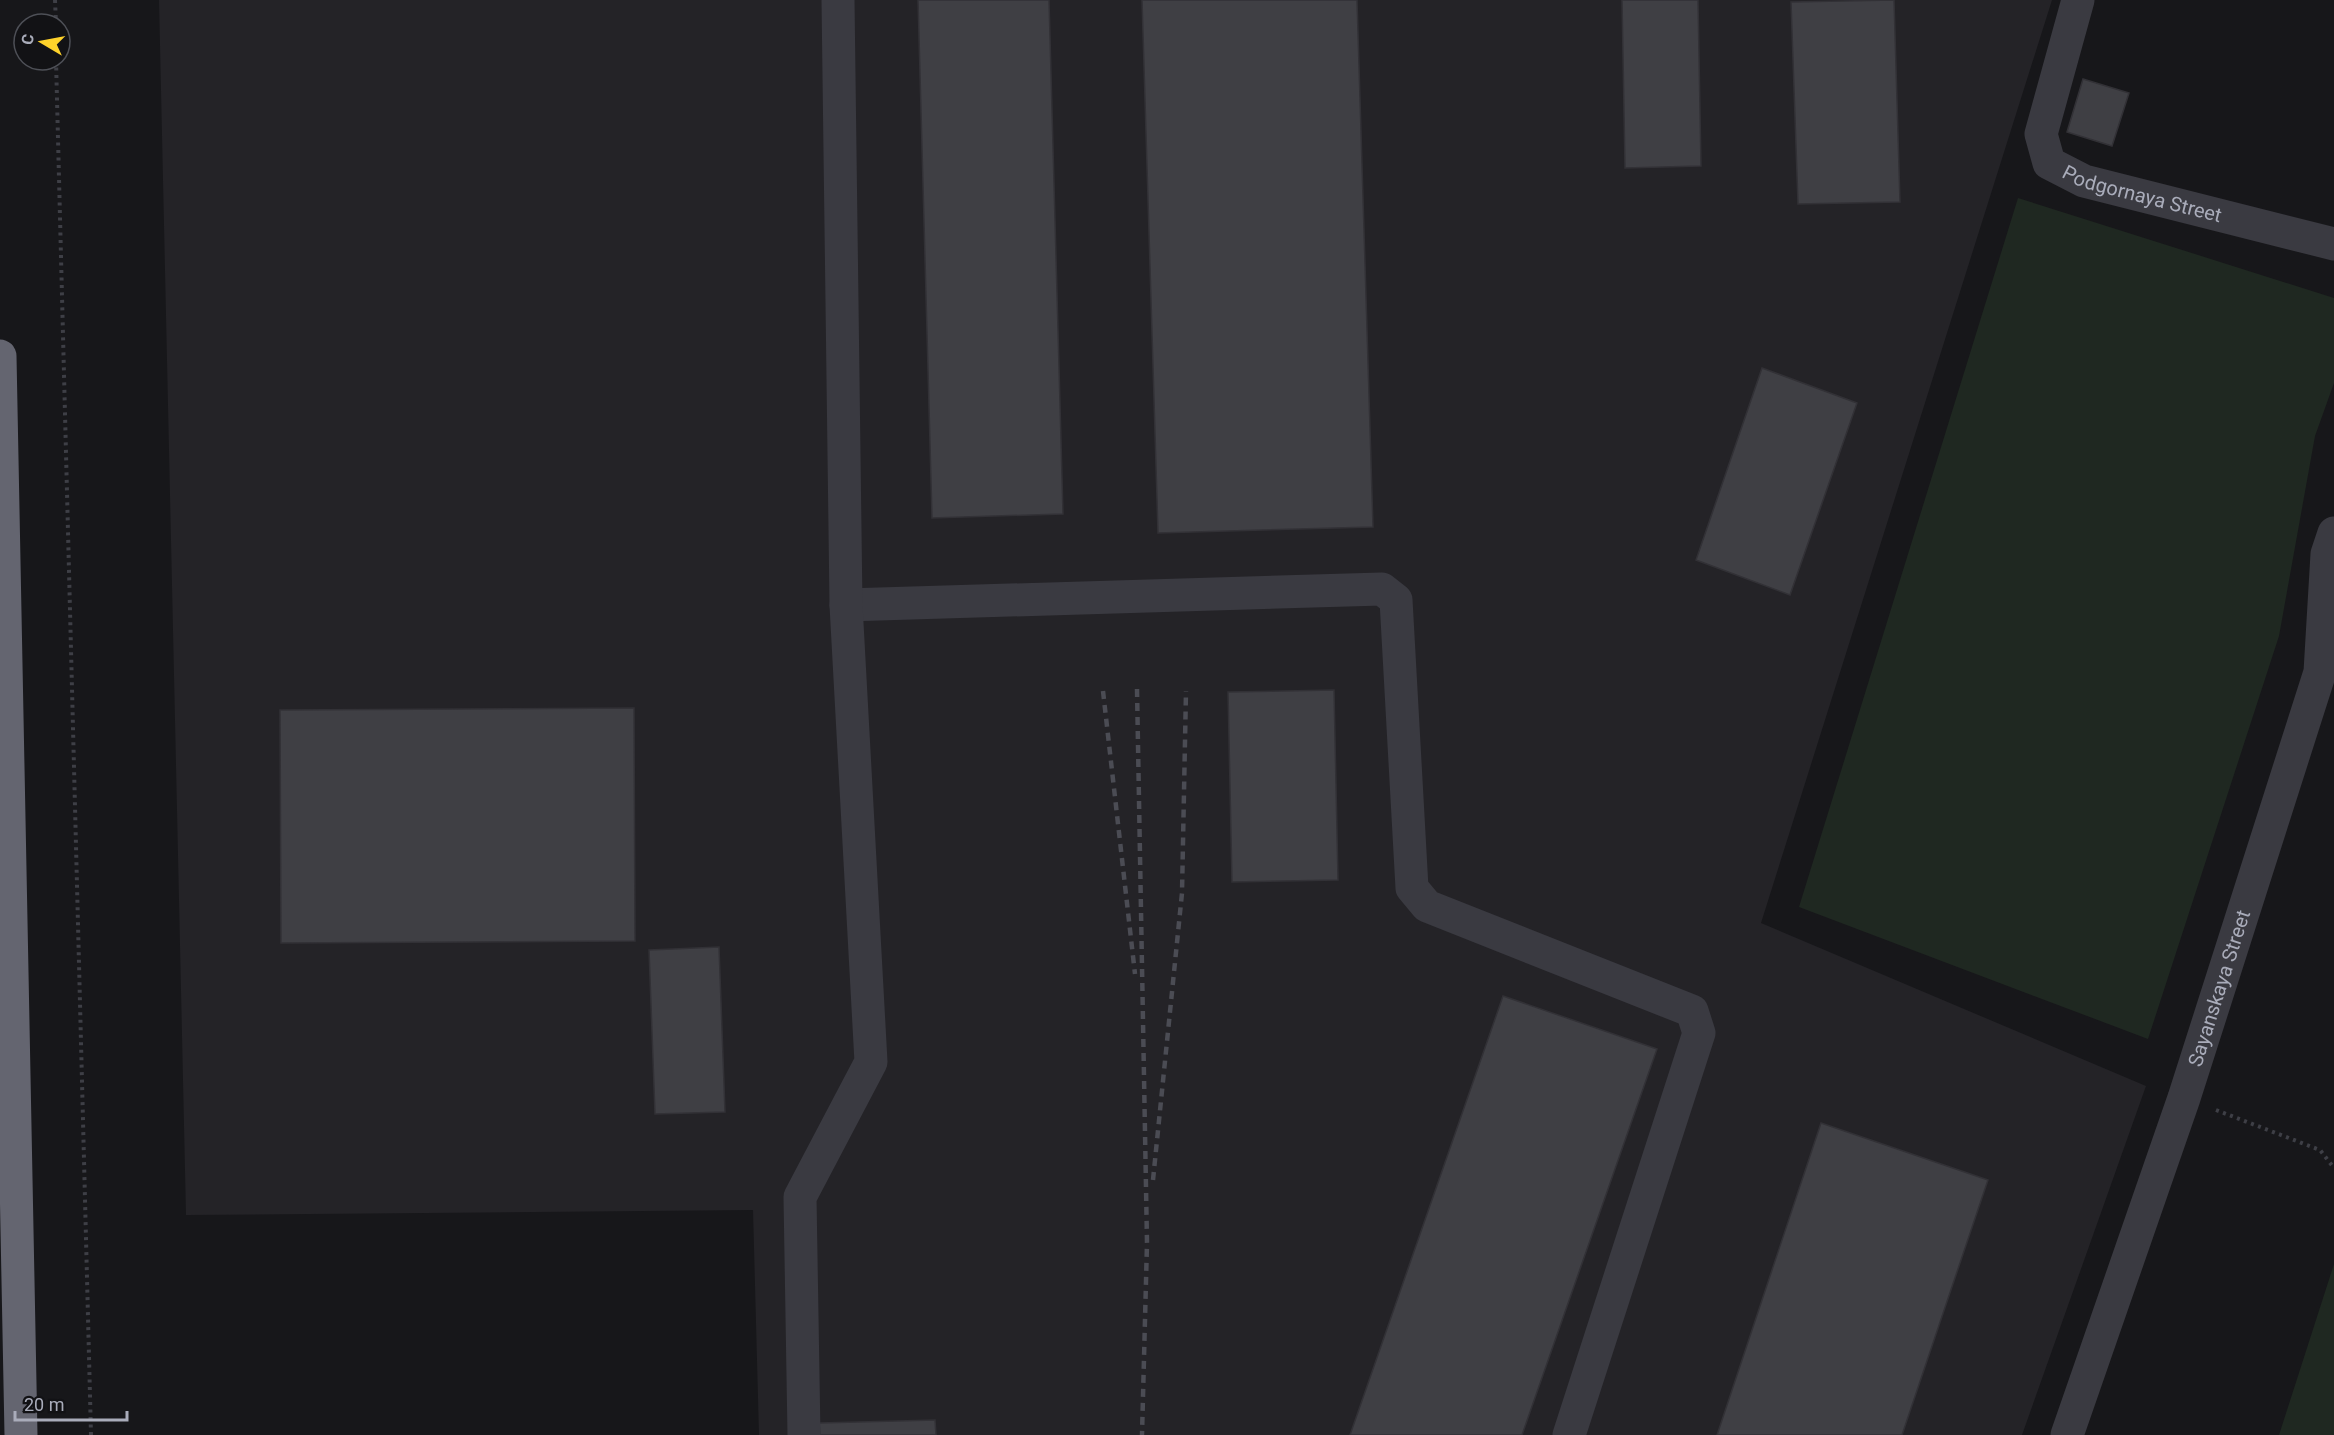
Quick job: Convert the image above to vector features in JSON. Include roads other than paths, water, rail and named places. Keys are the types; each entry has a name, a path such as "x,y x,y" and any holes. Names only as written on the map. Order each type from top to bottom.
{"highway":[{"path":"0,356 9,1235 21,1435"}],"street":[{"path":"804,1435 800,1197 871,1062 846,605 838,0"},
{"name":"Podgornaya Street","path":"2078,0 2041,134 2049,163 2084,181 2334,244"},
{"name":"Sayanskaya Street","path":"2067,1435 2184,1098 2320,672 2327,554 2334,533"},
{"path":"846,605 1383,589 1396,600 1412,888 1426,906 1692,1011 1699,1033 1569,1435"}],"railway":[{"path":"1137,689 1147,1243 1142,1435"},
{"path":"1103,691 1135,974"},
{"path":"1153,1180 1182,893 1186,691"}]}
